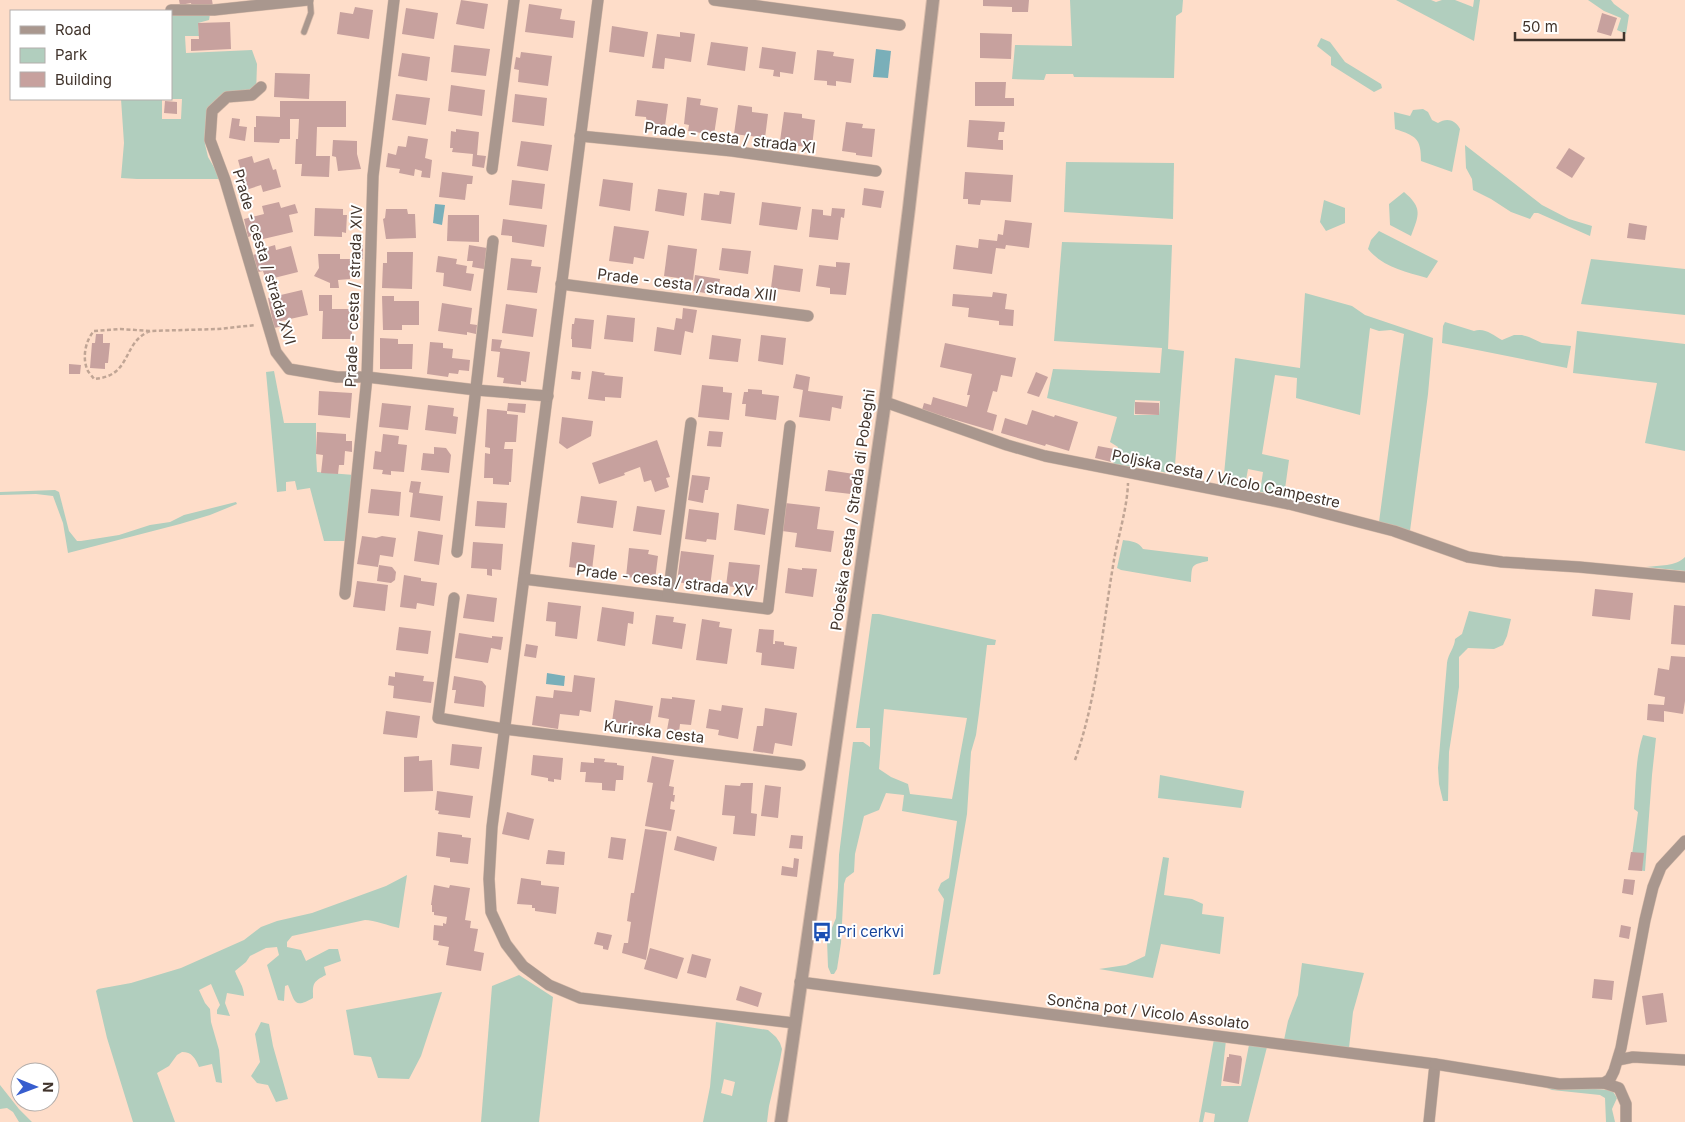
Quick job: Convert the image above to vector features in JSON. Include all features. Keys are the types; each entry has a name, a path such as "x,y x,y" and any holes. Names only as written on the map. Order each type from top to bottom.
{"street":[{"path":"171,10 214,10 309,0"},
{"name":"Prade - cesta / strada XIV","path":"346,594 367,377 374,176 394,0"},
{"path":"492,169 514,0"},
{"path":"598,0 492,827 489,879 491,912 506,944 523,966 549,985 580,998 794,1023"},
{"path":"714,0 900,25"},
{"name":"Pobeška cesta / Strada di Pobeghi","path":"781,1122 885,402 910,208 933,0"},
{"name":"Prade - cesta / strada XVI","path":"262,87 252,95 227,97 212,111 210,140 225,180 276,352 288,369 336,377 367,377 476,390 548,396"},
{"name":"Prade - cesta / strada XI","path":"580,136 732,151 876,171"},
{"path":"457,552 493,241"},
{"name":"Prade - cesta / strada XIII","path":"562,284 808,316"},
{"name":"Poljska cesta / Vicolo Campestre","path":"885,402 1007,445 1045,456 1289,504 1394,531 1468,557 1502,562 1685,577"},
{"path":"668,596 691,422"},
{"name":"Prade - cesta / strada XV","path":"524,579 768,609 790,426"},
{"name":"Kurirska cesta","path":"454,598 438,718 504,729 800,765"},
{"path":"1604,1083 1610,1079 1622,1048 1645,920 1653,887 1662,867 1685,841"},
{"name":"Sončna pot / Vicolo Assolato","path":"800,982 1435,1064 1559,1084 1604,1083"},
{"path":"1618,1060 1633,1058 1685,1060"},
{"path":"1429,1122 1435,1064"},
{"path":"1604,1083 1619,1088 1626,1104 1626,1122"}],"lane":[{"path":"304,32 311,13 309,0"}],"path":[{"path":"150,331 136,342 116,373 105,378 94,379 86,368 85,352 88,339 94,331 120,329 150,331 218,329 267,324"},
{"path":"1074,760 1085,731 1090,705 1125,509 1128,472"}],"green space":[{"path":"1070,0 1183,0 1182,12 1176,16 1174,78 1074,77 1073,74 1046,74 1044,80 1012,79 1015,45 1072,46"},
{"path":"1396,0 1431,0 1436,2 1455,0 1473,7 1474,0 1480,0 1474,41"},
{"path":"1588,0 1611,0 1629,15 1626,34 1617,30 1621,18 1604,11"},
{"path":"172,14 210,14 209,20 198,23 199,36 185,36 186,53 252,50 257,64 256,94 219,104 205,144 208,157 221,179 121,178 124,143 121,100 162,100 162,119 181,119 182,99 172,99"},
{"path":"1321,38 1330,42 1345,62 1381,84 1382,88 1374,92 1331,65 1331,57 1317,46"},
{"path":"1423,109 1428,112 1432,120 1438,123 1450,120 1456,123 1460,129 1452,172 1421,161 1420,147 1416,139 1395,129 1394,112 1410,116 1413,110"},
{"path":"1465,145 1542,205 1569,219 1592,226 1590,236 1538,213 1534,213 1530,219 1511,212 1473,190 1472,179 1466,168"},
{"path":"1066,162 1174,163 1173,219 1064,212"},
{"path":"1404,192 1417,207 1418,212 1411,236 1390,225 1389,204"},
{"path":"1324,200 1345,208 1345,223 1326,231 1320,222"},
{"path":"1379,231 1438,261 1427,278 1388,265 1374,255 1368,249 1371,240"},
{"path":"1062,242 1172,245 1168,349 1184,351 1175,465 1188,466 1184,477 1150,469 1113,464 1118,447 1110,442 1117,417 1047,398 1053,369 1160,373 1162,348 1054,341","holes":["1135,400 1160,401 1159,415 1134,415"]},
{"path":"1591,259 1685,269 1685,315 1581,304"},
{"path":"1305,293 1352,306 1365,315 1433,338 1428,394 1410,531 1379,522 1404,334 1391,330 1379,331 1370,328 1360,415 1296,398 1297,378 1275,375 1262,454 1289,460 1284,496 1260,492 1263,472 1248,469 1244,491 1223,485 1235,358 1300,368"},
{"path":"1445,322 1474,331 1485,331 1502,340 1514,335 1522,335 1542,343 1571,346 1567,368 1442,343"},
{"path":"1577,331 1685,344 1685,451 1645,443 1657,383 1573,373"},
{"path":"274,371 284,423 316,423 317,472 354,475 347,541 324,541 310,488 297,490 295,481 286,482 286,491 277,492 266,372"},
{"path":"55,490 59,492 69,531 77,541 119,535 150,525 170,522 184,515 236,502 237,504 180,524 68,553 63,523 53,496 36,494 0,495 0,492"},
{"path":"1123,540 1137,543 1143,549 1208,557 1208,561 1198,563 1192,568 1191,582 1121,570 1117,568"},
{"path":"1685,557 1685,571 1646,567 1677,563"},
{"path":"1469,611 1511,619 1503,645 1494,649 1468,648 1459,657 1459,687 1449,752 1448,801 1443,801 1438,768 1447,663 1455,639 1462,634"},
{"path":"872,614 996,640 995,645 987,645 976,735 971,752 967,814 940,974 933,975 944,899 938,890 941,883 949,878 957,821 902,811 904,795 886,793 879,810 864,816 855,854 854,872 846,878 844,884 841,943 837,969 834,974 831,974 828,967 827,940 836,918 839,855 853,742 863,742 870,747 870,728 856,728","holes":["884,709 967,718 952,799 910,794 908,784 891,777 879,769"]},
{"path":"1643,735 1656,738 1645,871 1630,869 1638,812 1634,809 1636,772"},
{"path":"1160,775 1244,791 1241,808 1158,798"},
{"path":"1163,857 1169,858 1164,895 1192,899 1203,904 1202,914 1224,917 1220,954 1161,944 1153,978 1099,969 1126,965 1145,956"},
{"path":"407,875 399,928 365,920 292,936 287,942 287,947 301,950 306,961 329,949 338,949 341,961 324,967 326,975 314,984 313,998 302,1003 296,1002 288,985 285,986 284,1001 278,1000 267,965 279,955 277,947 266,948 250,956 235,971 242,986 244,996 227,993 225,1003 230,1016 217,1014 220,1005 211,984 199,990 210,1009 211,1022 219,1050 222,1083 216,1082 212,1064 199,1067 193,1056 182,1052 177,1055 169,1066 157,1073 175,1122 133,1122 107,1038 96,991 98,989 131,983 181,968 244,940 261,927 277,921 312,913 386,886"},
{"path":"1302,963 1364,973 1353,1012 1349,1048 1284,1040 1288,1021 1298,995"},
{"path":"519,975 553,997 539,1122 481,1122 492,986"},
{"path":"442,992 421,1056 409,1079 378,1078 371,1057 354,1055 346,1010"},
{"path":"261,1022 269,1024 273,1046 288,1099 276,1102 268,1085 257,1083 251,1076 260,1062 255,1034"},
{"path":"716,1022 768,1030 776,1037 782,1049 767,1122 703,1122 710,1087","holes":["724,1079 735,1082 732,1096 721,1093"]},
{"path":"1214,1039 1226,1040 1221,1086 1241,1086 1249,1045 1267,1047 1248,1122 1214,1122 1215,1114 1205,1112 1203,1122 1199,1122"},
{"path":"0,1085 10,1098 10,1110 7,1108 0,1109"},
{"path":"1542,1086 1612,1090 1617,1098 1612,1109 1615,1122 1606,1122 1605,1098 1600,1095 1552,1090"},
{"path":"13,1112 22,1112 32,1122 19,1122"}],"water":[{"path":"876,49 891,51 888,78 873,77"},
{"path":"435,204 445,205 442,225 433,223"},
{"path":"547,673 565,676 564,686 546,684"}],"building":[{"path":"179,0 212,0 213,6 192,8 191,3 180,5"},
{"path":"461,0 488,4 484,29 456,24"},
{"path":"983,0 1029,0 1028,12 1012,12 1012,7 983,6"},
{"path":"529,4 562,9 560,19 575,21 573,38 525,32"},
{"path":"355,7 373,10 369,39 337,34 340,12 353,14"},
{"path":"406,8 438,13 434,39 402,34"},
{"path":"1602,13 1617,18 1611,36 1597,32"},
{"path":"230,22 231,49 191,51 191,39 199,39 198,23"},
{"path":"612,26 648,32 644,57 609,52"},
{"path":"680,32 695,34 691,62 665,58 664,69 652,68 657,34 680,37"},
{"path":"980,33 1012,34 1011,59 980,58"},
{"path":"711,42 748,47 745,71 707,65"},
{"path":"454,45 490,49 486,76 451,72"},
{"path":"762,47 796,52 793,74 780,72 780,77 773,76 774,70 759,68"},
{"path":"817,50 834,52 833,56 854,59 851,83 836,81 836,86 827,85 827,81 814,80"},
{"path":"521,52 552,56 548,86 518,82 519,70 514,69 516,57 520,58"},
{"path":"402,53 430,57 427,81 398,76"},
{"path":"275,73 310,74 309,99 274,97"},
{"path":"975,82 1006,82 1005,98 1014,98 1014,106 975,106"},
{"path":"451,85 485,90 482,116 448,111"},
{"path":"396,94 430,98 426,125 392,120"},
{"path":"515,94 547,98 544,126 512,122"},
{"path":"687,97 701,99 700,105 718,108 714,135 688,131 689,125 684,124"},
{"path":"637,100 668,104 665,126 647,124 646,117 635,116"},
{"path":"165,101 177,102 177,114 164,113"},
{"path":"280,101 346,101 346,127 317,127 316,156 330,156 329,177 301,176 302,164 295,164 299,119 290,119 290,139 280,139 279,143 254,142 256,116 280,117"},
{"path":"738,105 752,107 752,112 768,114 765,138 734,134"},
{"path":"784,112 802,114 802,118 815,120 812,147 797,146 797,143 780,141"},
{"path":"232,118 240,119 239,126 247,127 245,141 229,138"},
{"path":"969,120 1005,122 1004,132 999,132 998,140 1003,140 1003,150 967,147"},
{"path":"846,122 863,124 862,128 875,129 872,157 842,151"},
{"path":"456,129 479,132 477,155 486,156 484,168 472,166 473,154 452,152 453,148 450,148 451,131 456,132"},
{"path":"408,136 428,139 425,158 432,160 430,178 421,177 422,171 415,169 414,176 399,173 400,169 386,167 388,153 396,155 398,146 406,147"},
{"path":"333,140 357,141 357,154 361,169 338,171 336,157 332,156"},
{"path":"521,141 552,145 548,171 517,166"},
{"path":"1569,148 1585,158 1572,178 1556,168"},
{"path":"252,156 254,163 269,158 273,170 276,169 281,187 263,192 261,185 246,190 238,160"},
{"path":"442,172 473,176 472,184 467,184 465,200 439,197"},
{"path":"965,172 1013,175 1011,202 981,200 980,205 968,204 968,199 963,199"},
{"path":"603,179 633,183 630,211 599,206"},
{"path":"512,180 545,184 542,209 509,205"},
{"path":"864,188 884,191 881,208 862,205"},
{"path":"658,189 687,193 684,216 655,211"},
{"path":"720,191 735,193 731,224 701,220 704,193 719,195"},
{"path":"279,202 281,208 295,204 298,213 289,215 293,232 259,240 258,234 248,237 244,219 264,214 262,206"},
{"path":"762,202 801,207 797,230 759,225"},
{"path":"315,208 343,209 343,215 347,215 346,233 342,232 342,237 314,236"},
{"path":"832,208 845,209 844,218 841,217 838,240 809,237 812,209 823,210 823,215 831,216"},
{"path":"386,209 407,209 408,214 415,214 416,238 386,239 383,219 385,218"},
{"path":"448,215 479,215 479,242 447,241"},
{"path":"503,219 547,225 544,247 512,242 512,236 501,235"},
{"path":"1005,220 1032,223 1029,248 1006,245 1005,249 996,248 992,274 953,269 956,245 978,248 979,239 997,241 998,234 1003,235"},
{"path":"1629,223 1647,226 1645,240 1627,238"},
{"path":"614,226 649,231 644,259 634,257 633,264 609,261"},
{"path":"275,245 276,250 291,246 298,272 266,280 263,271 258,272 253,255 259,253 258,250"},
{"path":"353,245 363,245 363,259 352,259"},
{"path":"469,245 487,248 484,269 472,267 473,261 467,261"},
{"path":"668,245 697,249 693,280 664,276"},
{"path":"722,248 751,251 748,274 719,270"},
{"path":"387,252 413,252 412,289 382,288 383,263 387,263"},
{"path":"318,254 340,254 340,259 350,259 350,279 338,280 339,288 330,288 330,283 314,276 319,268"},
{"path":"438,256 457,259 456,264 467,266 466,273 474,274 471,291 443,286 444,273 436,272"},
{"path":"511,258 532,260 531,266 541,267 537,293 507,290"},
{"path":"836,262 850,263 846,295 830,294 830,288 816,286 819,265 836,267"},
{"path":"774,265 803,269 800,292 771,288"},
{"path":"695,275 720,279 717,295 693,291"},
{"path":"302,290 308,315 281,321 283,326 274,328 268,298"},
{"path":"993,292 1007,294 1005,309 1014,310 1013,326 999,325 999,321 968,317 969,308 952,306 953,294 992,297"},
{"path":"319,295 332,295 332,309 352,309 352,339 322,339 323,311 319,311"},
{"path":"382,296 394,296 394,301 419,301 419,325 402,325 402,330 383,330"},
{"path":"442,303 472,308 470,324 477,325 476,334 467,332 467,335 438,331"},
{"path":"506,304 537,309 533,337 502,333"},
{"path":"683,308 697,310 693,333 685,331 681,355 654,351 657,327 674,330 676,318 682,319"},
{"path":"607,315 635,318 633,342 604,339"},
{"path":"575,318 594,320 591,349 572,347 572,324 574,324"},
{"path":"96,334 103,334 103,343 110,343 108,363 105,363 105,369 90,368 92,343 95,343"},
{"path":"712,335 741,339 738,362 709,359"},
{"path":"761,335 786,338 783,365 758,361"},
{"path":"380,338 398,339 398,344 413,344 412,369 380,369"},
{"path":"492,339 502,340 500,348 530,352 526,382 521,381 521,385 503,383 504,378 497,377 500,352 491,351"},
{"path":"430,342 443,343 443,348 453,349 452,358 470,360 469,371 459,370 458,374 449,373 448,377 427,374"},
{"path":"945,343 1016,358 1012,377 1001,375 997,392 993,391 987,412 997,415 993,431 922,410 924,403 931,405 933,397 967,407 970,395 967,395 972,374 940,367"},
{"path":"69,364 81,365 80,374 69,374"},
{"path":"572,371 581,372 580,380 571,379"},
{"path":"592,371 605,373 604,375 623,377 621,398 605,397 605,401 588,399"},
{"path":"1036,372 1048,377 1039,397 1027,393"},
{"path":"796,374 810,377 808,391 843,396 841,409 832,407 830,421 799,417 803,390 793,388"},
{"path":"702,385 723,387 723,392 732,393 729,420 698,417"},
{"path":"748,389 762,390 762,394 779,396 776,420 745,416 746,404 742,404 744,392 748,392"},
{"path":"319,391 352,393 350,418 318,415"},
{"path":"1135,402 1159,403 1159,415 1135,414"},
{"path":"382,403 411,406 408,430 379,427"},
{"path":"508,403 526,404 525,413 507,411"},
{"path":"428,405 454,408 453,416 458,417 456,434 425,430"},
{"path":"487,409 507,411 507,414 518,415 516,442 505,442 504,449 513,449 511,482 509,482 509,485 493,484 493,478 484,478 485,453 490,454 490,448 485,447"},
{"path":"1032,410 1078,422 1069,451 1001,433 1005,418 1027,425"},
{"path":"562,417 593,421 591,436 567,449 559,443"},
{"path":"709,431 723,432 721,447 707,446"},
{"path":"317,432 346,434 346,441 352,441 352,452 345,451 344,465 339,465 338,474 321,473 323,455 316,454"},
{"path":"383,434 399,436 398,444 407,445 404,472 391,471 391,475 382,474 383,470 373,469 375,451 381,452"},
{"path":"657,440 670,477 666,478 669,487 655,492 651,480 644,482 640,467 624,473 625,475 599,484 592,463"},
{"path":"1098,446 1114,449 1111,462 1095,458"},
{"path":"434,447 446,448 451,455 449,473 421,470 423,453 434,454"},
{"path":"828,470 854,474 851,494 825,491"},
{"path":"692,475 710,477 703,503 688,500"},
{"path":"411,481 421,482 419,493 443,496 440,521 410,517 413,493 409,492"},
{"path":"371,489 401,492 399,516 368,513"},
{"path":"581,496 617,501 613,528 577,523"},
{"path":"477,501 507,503 505,528 475,526"},
{"path":"785,503 820,507 817,529 834,531 831,552 795,547 797,533 782,531"},
{"path":"737,504 769,509 765,535 734,530"},
{"path":"637,506 665,510 661,535 633,531"},
{"path":"689,509 719,513 716,540 707,539 706,542 685,539"},
{"path":"418,531 443,535 439,565 414,561"},
{"path":"362,536 396,538 393,557 380,555 378,567 357,564"},
{"path":"473,542 503,544 501,570 492,569 492,576 487,575 487,569 471,568"},
{"path":"572,542 595,545 592,570 569,567"},
{"path":"629,548 649,550 648,554 658,556 655,580 626,577"},
{"path":"681,551 714,555 710,587 677,582"},
{"path":"729,562 760,565 757,590 726,586"},
{"path":"379,565 392,567 396,572 395,580 391,583 377,581"},
{"path":"788,568 802,570 802,568 817,569 813,597 785,593"},
{"path":"404,575 421,578 421,581 437,583 434,606 417,603 416,609 400,607"},
{"path":"357,581 388,585 385,611 353,607"},
{"path":"1595,589 1633,593 1630,620 1592,616"},
{"path":"467,594 497,598 494,622 463,618"},
{"path":"548,602 581,606 577,639 555,636 556,622 546,621"},
{"path":"1674,605 1685,606 1685,645 1671,644"},
{"path":"602,607 634,612 633,624 628,623 625,646 597,641"},
{"path":"656,615 674,617 673,622 686,624 682,649 652,644"},
{"path":"702,619 720,622 719,627 732,629 727,664 696,660"},
{"path":"399,627 431,631 428,654 396,650"},
{"path":"759,629 774,630 773,644 775,644 775,641 784,642 784,645 797,647 794,669 761,665 762,653 756,652"},
{"path":"459,633 492,638 492,636 503,637 501,650 491,648 488,663 455,658"},
{"path":"526,644 538,646 536,658 524,656"},
{"path":"1671,656 1685,657 1685,701 1683,714 1664,711 1664,722 1647,720 1648,704 1664,705 1665,697 1654,695 1658,668 1669,670"},
{"path":"395,672 424,676 423,681 434,682 431,703 393,698 394,686 388,685 389,676 395,677"},
{"path":"574,675 595,678 591,712 580,710 579,716 560,714 558,729 532,725 536,696 553,698 554,690 572,692"},
{"path":"454,676 482,681 486,686 484,707 454,703 456,690 452,690"},
{"path":"672,697 695,700 691,725 680,724 679,732 667,730 669,719 658,717 661,698 672,699"},
{"path":"615,700 653,706 649,730 638,728 639,726 612,722"},
{"path":"722,705 743,708 738,739 718,735 719,730 706,728 709,709 721,711"},
{"path":"765,708 797,713 792,746 775,743 773,754 753,751 757,726 763,726"},
{"path":"386,711 420,716 417,738 383,734"},
{"path":"452,744 482,747 479,769 450,765"},
{"path":"533,755 563,758 561,780 554,779 554,782 548,781 548,778 531,775"},
{"path":"419,756 419,761 432,760 433,791 404,792 404,757"},
{"path":"652,756 674,760 669,786 674,787 673,795 675,795 674,802 671,801 670,809 675,810 671,831 645,826 653,783 647,782"},
{"path":"594,758 605,759 604,762 617,763 617,765 624,766 623,780 616,780 615,791 602,790 602,783 585,782 586,772 580,772 581,762 594,763"},
{"path":"741,783 753,783 751,813 757,814 755,836 733,834 735,816 722,815 725,785 740,786"},
{"path":"765,785 781,787 778,818 761,816"},
{"path":"437,791 473,796 470,818 438,814 439,811 435,810"},
{"path":"507,812 534,819 529,840 502,834"},
{"path":"645,829 667,832 646,960 622,953 624,943 628,943 631,922 627,921 631,893 634,893"},
{"path":"438,832 471,838 468,864 450,862 450,858 436,856"},
{"path":"791,835 803,836 802,849 789,848"},
{"path":"677,836 717,847 714,861 674,850"},
{"path":"611,837 626,839 623,860 608,858"},
{"path":"548,850 565,852 564,865 546,864"},
{"path":"1631,852 1644,853 1642,871 1628,870"},
{"path":"794,858 799,859 797,877 781,875 782,866 793,868"},
{"path":"521,878 541,881 541,885 559,887 556,914 535,911 532,905 517,904"},
{"path":"1624,879 1635,880 1633,895 1622,893"},
{"path":"434,885 449,888 450,885 470,888 465,920 471,921 470,928 478,929 474,951 484,953 481,971 446,965 449,947 438,945 439,941 433,940 434,925 443,926 443,923 446,924 447,917 434,915 434,912 432,912 431,905"},
{"path":"1621,925 1631,927 1629,939 1619,937"},
{"path":"597,932 612,935 608,950 603,949 603,946 594,944"},
{"path":"650,948 684,958 677,979 644,969"},
{"path":"692,954 711,959 706,978 687,973"},
{"path":"1594,979 1614,981 1612,1000 1592,998"},
{"path":"740,986 762,993 758,1007 736,1000"},
{"path":"1663,993 1667,1022 1646,1025 1642,996"},
{"path":"1229,1054 1241,1056 1242,1059 1239,1084 1223,1081"}],"place":[{"name":"Pri cerkvi","path":"822,932"}]}
